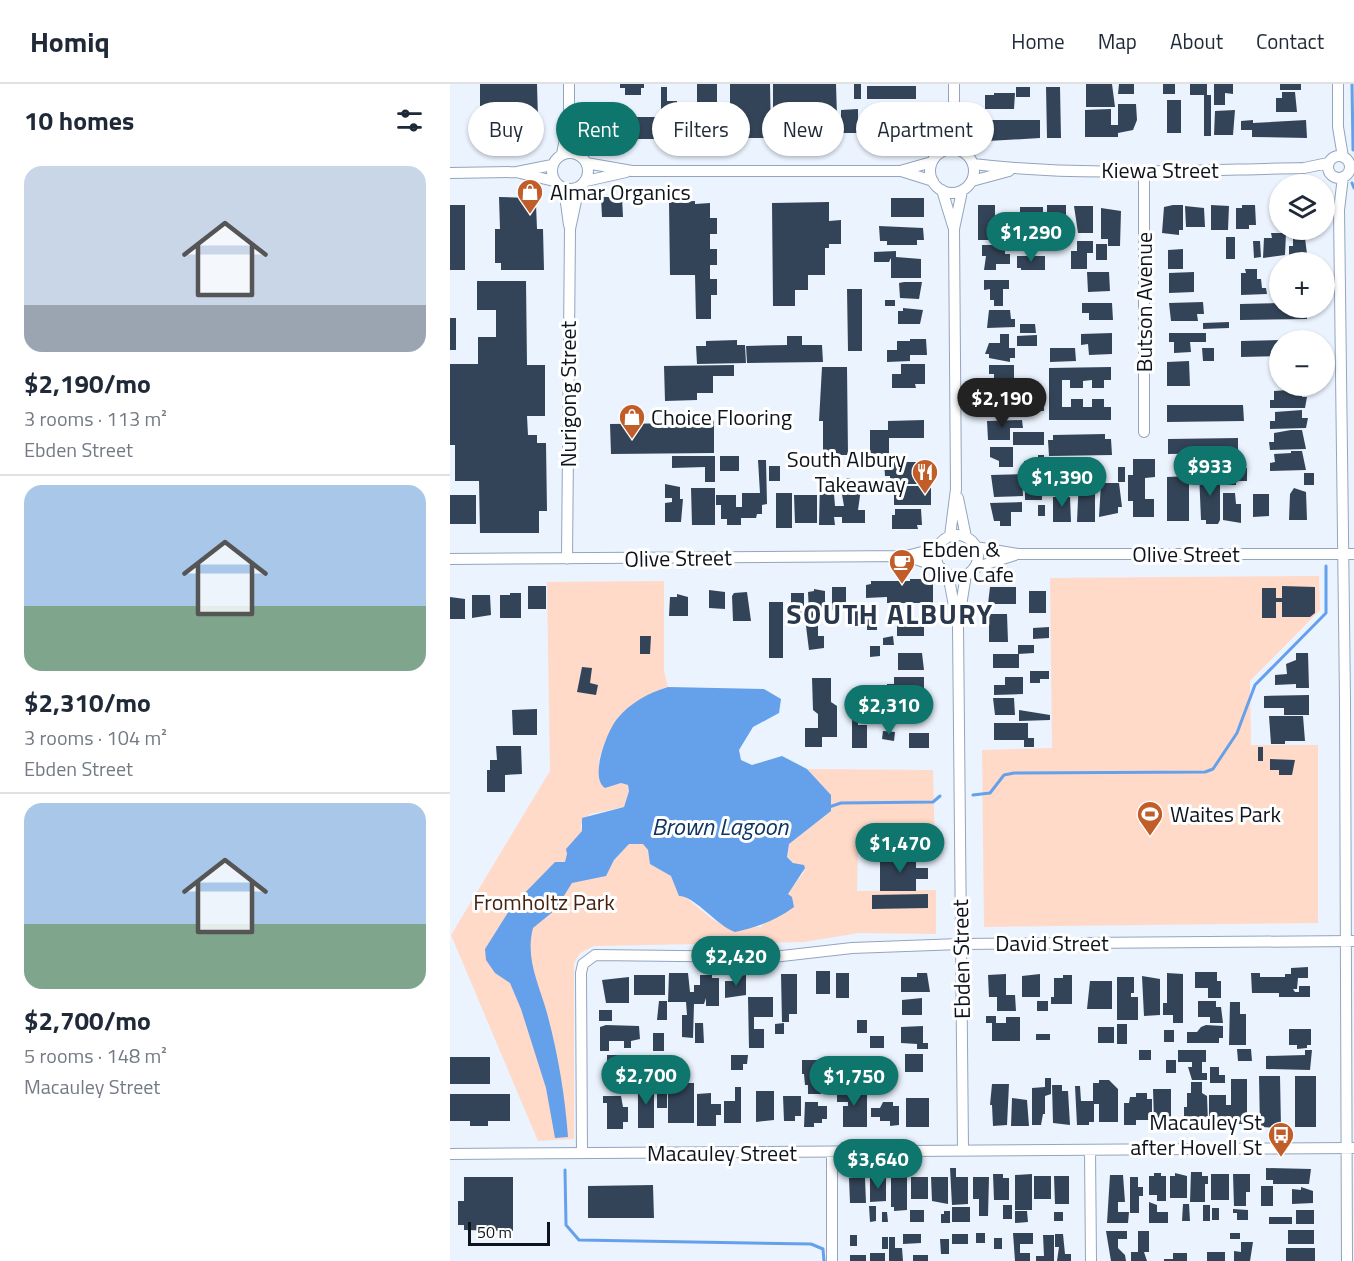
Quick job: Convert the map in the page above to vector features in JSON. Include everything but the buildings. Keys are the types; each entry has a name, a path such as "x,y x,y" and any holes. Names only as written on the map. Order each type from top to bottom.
{"street":[{"path":"569,84 569,102"},
{"path":"954,84 954,102"},
{"path":"1338,84 1338,127 1342,167 1339,210 1341,554 1351,1148 1347,1261"},
{"path":"450,173 517,172 552,165 560,156"},
{"path":"577,156 584,160 632,171 900,171 933,181 942,190 954,229"},
{"path":"582,184 583,156"},
{"path":"956,489 966,537 976,547 978,558 970,571 957,576 944,571 937,558 938,548 950,536 956,489 954,229 962,191 972,181 973,164 966,156"},
{"path":"900,171 936,157"},
{"path":"933,181 930,171 936,157"},
{"name":"Kiewa Street","path":"973,164 1015,169 1144,171 1342,167"},
{"path":"552,165 554,181"},
{"name":"Kiewa Street","path":"972,181 1015,169"},
{"path":"517,172 554,181 564,188 632,171"},
{"name":"Butson Avenue","path":"1143,432 1144,171"},
{"name":"Nurigong Street","path":"570,229 582,184"},
{"name":"Nurigong Street","path":"564,188 570,229 567,559"},
{"path":"942,190 952,193 962,191"},
{"path":"950,536 966,537"},
{"name":"Olive Street","path":"976,547 1018,554 1354,554"},
{"name":"Olive Street","path":"450,559 906,556 938,548"},
{"name":"Olive Street","path":"970,571 1018,554"},
{"name":"Olive Street","path":"906,556 944,571"},
{"name":"Ebden Street","path":"944,571 958,625"},
{"name":"Ebden Street","path":"963,1149 958,625 970,571"},
{"name":"David Street","path":"582,1153 581,973 583,964 588,959 608,954 773,957 852,948 960,944 1349,942"},
{"name":"Macauley Street","path":"450,1154 1351,1148"},
{"path":"1090,1150 1091,1261"},
{"path":"832,1152 832,1261"}],"green space":[{"name":"Waites Park","path":"1319,576 1320,610 1250,681 1251,745 1318,745 1318,923 984,927 982,750 1052,748 1050,578"},
{"name":"Fromholtz Park","path":"664,581 664,671 668,687 637,702 614,726 600,756 599,768 605,788 621,783 628,785 629,790 624,807 590,814 581,825 582,831 577,838 606,875 614,860 629,844 643,844 648,850 650,864 671,876 683,895 712,919 736,932 747,926 761,927 804,872 787,857 789,844 831,811 831,795 807,769 933,770 935,852 858,853 857,891 936,890 936,934 859,933 804,942 594,946 580,953 574,963 574,1139 538,1141 451,935 550,771 547,582"}],"water":[{"name":"Brown Lagoon","path":"668,687 764,689 781,699 779,713 753,727 739,750 741,760 752,765 782,756 807,769 831,795 831,811 789,844 787,857 793,863 804,865 805,868 788,894 792,897 794,907 766,923 735,932 728,929 692,901 679,896 671,876 650,864 648,850 643,844 629,844 614,860 606,876 572,883 555,910 533,928 532,961 554,1044 567,1121 568,1137 555,1138 546,1088 521,1009 510,983 495,973 486,960 485,949 512,906 555,862 565,862 566,849 582,831 582,818 624,807 629,791 628,785 621,783 605,788 601,783 599,765 605,743 613,725 628,708 653,692"}],"waterway":[{"path":"1352,84 1353,150"},
{"path":"1352,183 1354,188"},
{"path":"973,795 990,793 1004,775 1014,773 1205,772 1213,769 1237,733 1255,685 1326,613 1326,566"},
{"path":"829,807 841,803 933,802 940,796"},
{"path":"565,1170 566,1225 579,1240 811,1244 823,1249 824,1261"}],"place":[{"name":"Almar Organics","path":"530,215"},
{"name":"Choice Flooring","path":"632,440"},
{"name":"South Albury Takeaway","path":"925,495"},
{"name":"Ebden & Olive Cafe","path":"902,585"},
{"name":"Waites Park","path":"1150,837"},
{"name":"Macauley St after Hovell St","path":"1281,1158"}],"district":[{"name":"SOUTH ALBURY","path":"890,614"}]}
